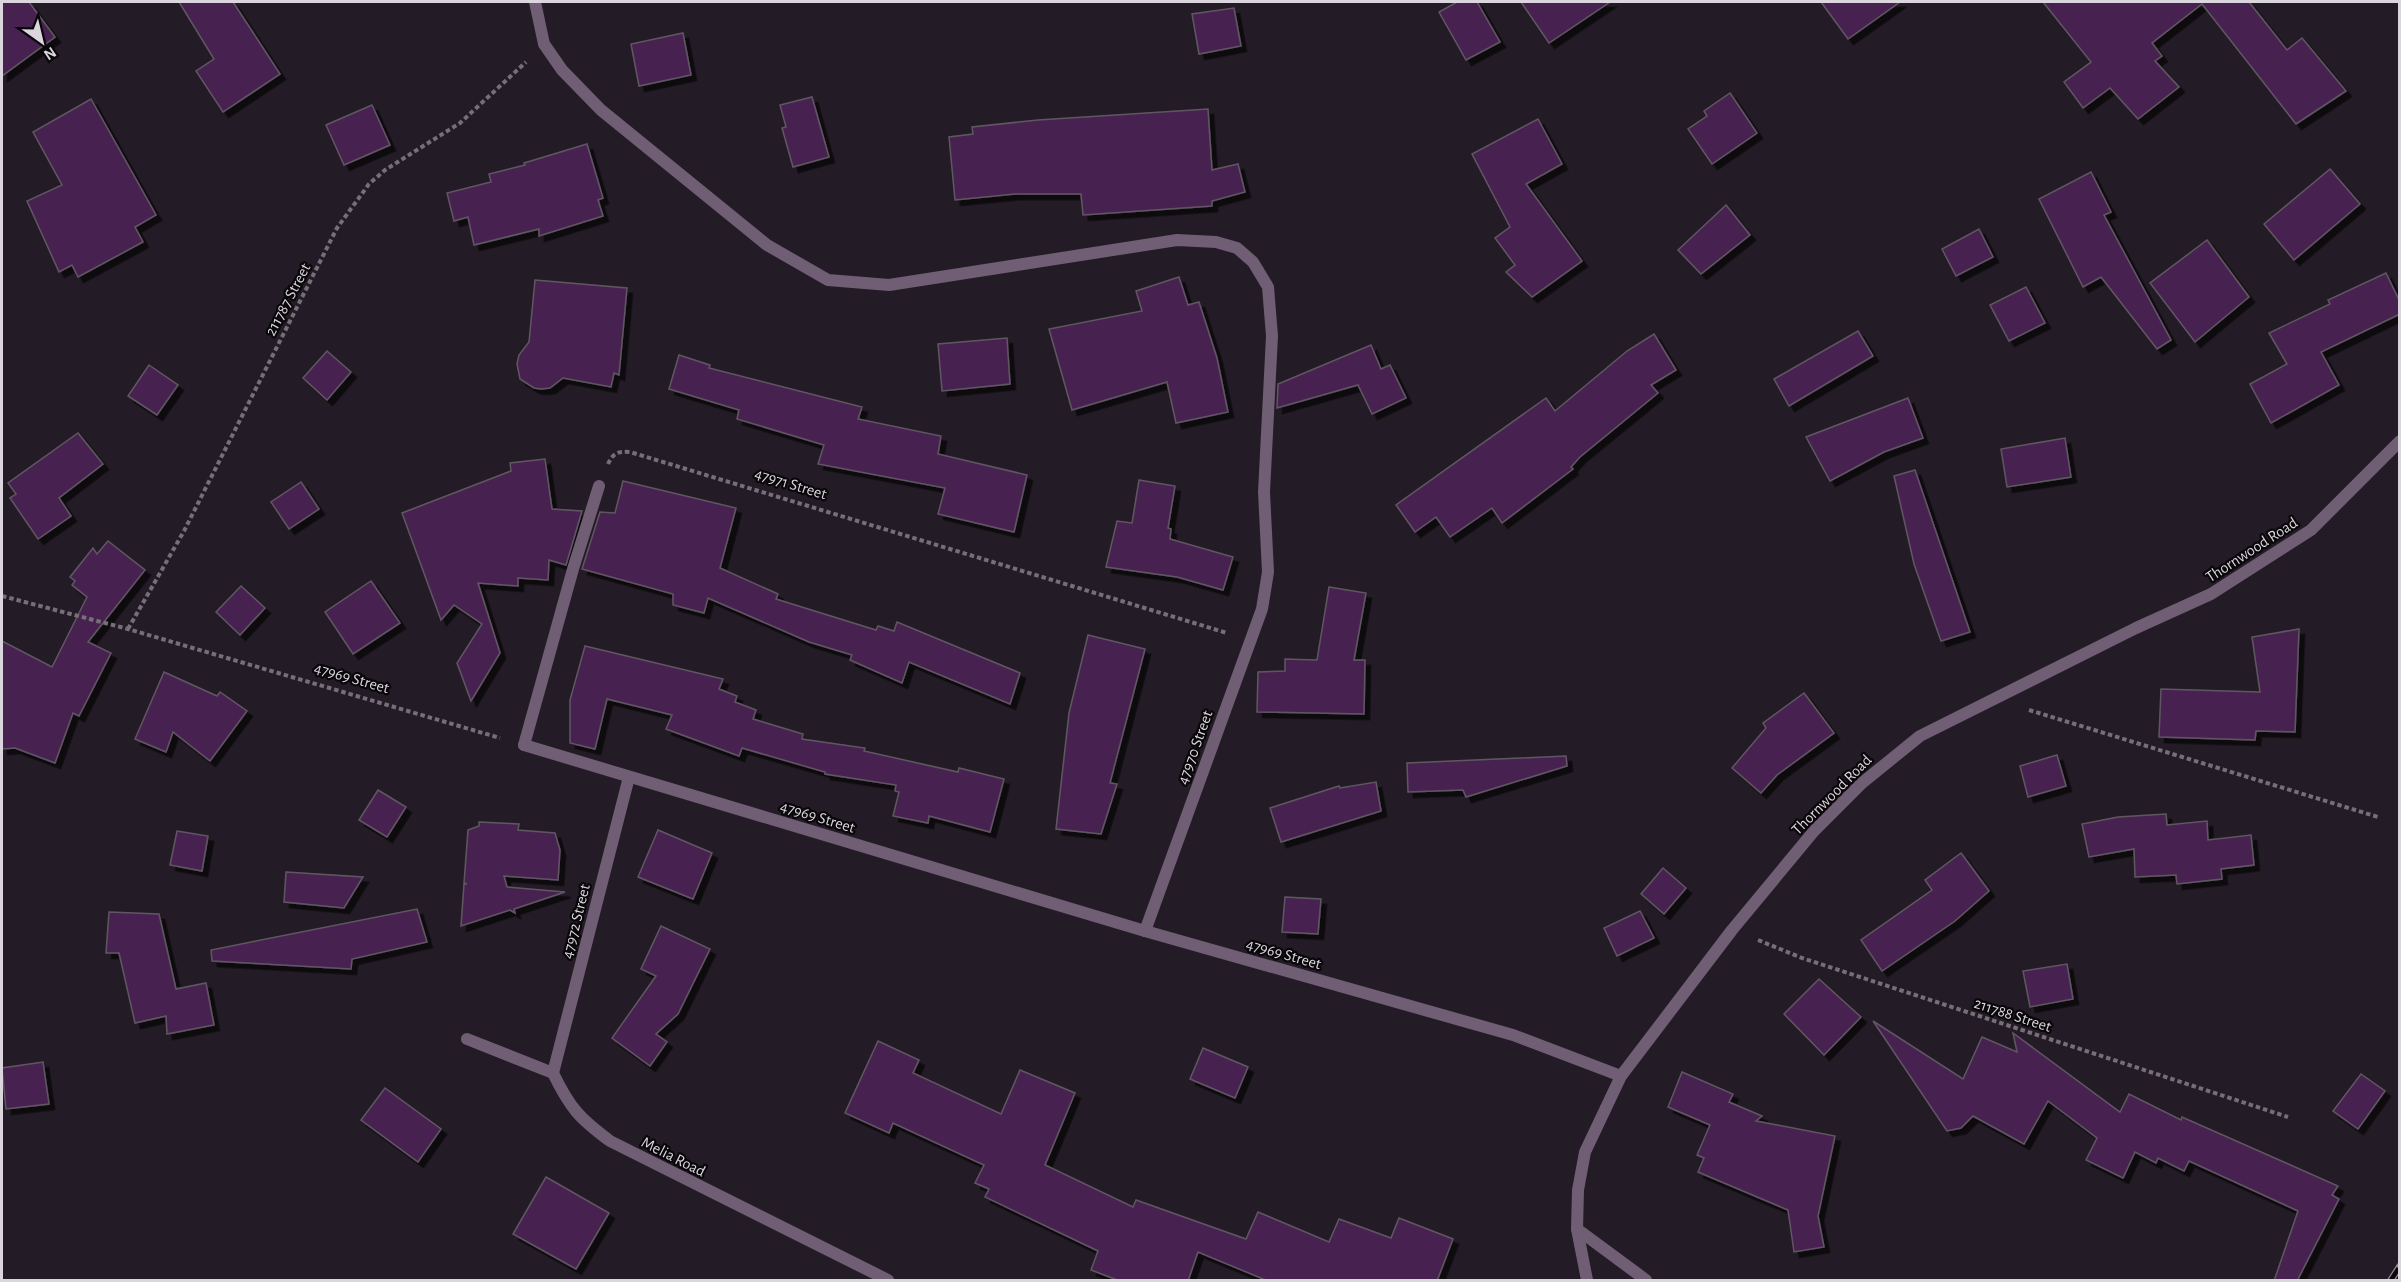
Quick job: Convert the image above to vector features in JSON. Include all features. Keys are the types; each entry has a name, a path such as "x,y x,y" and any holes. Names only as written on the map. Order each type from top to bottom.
{"street":[{"path":"535,2 544,44"},
{"name":"47970 Street","path":"544,44 562,70 601,110 767,245 828,280 889,285 1177,240 1216,242 1237,248 1253,262 1268,287 1272,336 1264,492 1268,572 1262,609 1145,931"},
{"name":"Thornwood Road","path":"1587,1281 1577,1229 1578,1190 1585,1152 1621,1076 1732,930 1814,831 1862,783 1920,736 2136,628 2211,594 2311,530 2400,441"},
{"path":"524,745 573,569 599,486"},
{"name":"47969 Street","path":"524,745 1145,931 1513,1035 1621,1076"},
{"name":"47972 Street","path":"554,1073 629,777"},
{"path":"467,1039 554,1073"},
{"name":"Melia Road","path":"554,1073 567,1101 580,1119 610,1141 888,1281"},
{"path":"1577,1229 1646,1281"}],"path":[{"name":"211787 Street","path":"128,629 184,531 338,228 357,200 385,171 460,123 488,100 544,44"},
{"name":"47971 Street","path":"599,486 614,454 621,451 630,452 1250,640"},
{"name":"47969 Street","path":"2,596 128,629 524,745"},
{"path":"1995,700 2378,817"},
{"name":"211788 Street","path":"1732,930 1802,958 2288,1117"}],"building":[{"path":"2,2 29,2 55,37 2,76"},
{"path":"179,2 233,2 280,74 223,112 196,71 214,59"},
{"path":"1457,2 1477,2 1500,42 1466,60 1439,12"},
{"path":"1521,2 1610,2 1549,43"},
{"path":"1821,2 1900,2 1848,39"},
{"path":"2043,2 2249,2 2287,50 2302,38 2346,91 2296,124 2202,4 2152,43 2162,56 2155,61 2179,87 2138,119 2110,88 2083,108 2064,82 2091,62"},
{"path":"1234,8 1241,46 1199,54 1192,14"},
{"path":"683,33 691,75 639,86 631,44"},
{"path":"1730,93 1757,133 1712,164 1688,129 1707,116 1704,111"},
{"path":"812,97 829,157 793,167 782,128 786,127 780,105"},
{"path":"91,99 156,215 135,227 143,242 78,277 72,265 59,272 27,201 62,185 33,132"},
{"path":"372,105 390,145 344,165 326,125"},
{"path":"1208,109 1212,170 1238,164 1245,192 1212,201 1212,206 1083,215 1081,194 1015,194 955,200 949,137 973,134 972,127 1038,120"},
{"path":"1538,119 1562,164 1526,184 1582,261 1532,297 1506,272 1515,265 1495,238 1510,227 1472,154"},
{"path":"587,144 603,198 598,200 603,216 539,236 539,229 474,245 468,217 454,221 447,193 491,182 489,174 525,165 524,163"},
{"path":"2330,169 2360,204 2294,260 2264,224"},
{"path":"2091,172 2111,212 2104,215 2171,340 2157,349 2101,277 2083,287 2039,199"},
{"path":"1726,205 1750,235 1701,274 1678,250"},
{"path":"1979,229 1993,257 1956,276 1942,249"},
{"path":"2207,240 2249,297 2195,342 2150,283"},
{"path":"2386,273 2400,302 2400,314 2321,352 2339,385 2271,423 2250,384 2287,364 2269,333 2330,304 2328,300"},
{"path":"1179,277 1188,305 1199,302 1217,358 1228,412 1176,423 1167,382 1072,410 1049,329 1142,311 1136,291"},
{"path":"535,280 627,288 619,375 614,373 611,387 563,378 550,388 541,389 534,388 520,379 517,364 519,355 529,342"},
{"path":"2026,287 2045,323 2009,341 1990,305"},
{"path":"1858,331 1873,356 1789,406 1774,379"},
{"path":"1654,334 1676,370 1651,385 1658,393 1580,457 1571,467 1573,469 1502,523 1492,508 1450,537 1436,517 1415,532 1396,505 1546,398 1555,411 1627,351"},
{"path":"1007,338 1010,384 942,391 938,344"},
{"path":"1371,345 1381,369 1390,365 1406,398 1372,414 1358,385 1277,408 1278,384"},
{"path":"327,351 351,372 327,400 303,378"},
{"path":"679,355 710,365 709,368 862,407 858,419 941,436 938,454 1027,475 1014,532 938,514 945,488 818,464 824,445 737,419 739,410 669,389"},
{"path":"149,365 178,385 157,415 128,396"},
{"path":"1908,398 1923,438 1884,452 1830,481 1806,437"},
{"path":"78,433 103,464 59,498 71,516 38,539 10,498 16,494 8,483"},
{"path":"2065,438 2071,477 2007,487 2001,449"},
{"path":"545,459 552,509 582,511 566,565 549,560 548,580 518,578 518,586 478,583 500,653 471,701 457,663 482,624 454,605 441,620 402,513 511,471 510,463"},
{"path":"1915,470 1970,632 1941,641 1914,564 1894,476"},
{"path":"1139,480 1175,486 1168,528 1171,529 1170,539 1233,557 1223,590 1177,577 1106,567 1117,521 1132,523"},
{"path":"623,481 736,508 720,568 778,594 776,599 876,630 878,626 894,631 897,622 1020,673 1010,704 909,662 902,683 850,660 852,655 809,642 708,598 704,613 673,605 673,594 582,569 600,512 615,513"},
{"path":"301,482 319,509 289,529 271,502"},
{"path":"108,541 145,570 88,642 111,653 79,716 73,713 55,763 15,748 2,749 2,641 52,667 87,597 72,585 75,581 70,577 93,548 97,554"},
{"path":"371,581 400,623 353,654 325,612"},
{"path":"241,586 265,608 240,635 216,612"},
{"path":"1329,587 1366,593 1354,660 1365,660 1364,714 1257,712 1258,672 1285,671 1285,659 1317,660"},
{"path":"2299,629 2295,732 2256,731 2255,740 2159,737 2161,689 2260,692 2252,637"},
{"path":"1088,635 1145,649 1110,783 1117,784 1101,834 1056,829 1069,713"},
{"path":"585,646 723,679 719,689 737,696 735,702 756,710 753,719 803,734 802,739 865,748 864,751 958,772 959,768 1004,779 990,832 929,816 928,823 893,816 899,792 895,791 896,785 825,774 825,772 742,748 739,756 666,729 672,715 607,699 595,749 570,743 570,700"},
{"path":"164,672 217,696 220,692 247,711 210,761 173,732 166,752 135,739"},
{"path":"1804,693 1834,733 1777,775 1761,793 1732,768 1766,728 1763,723"},
{"path":"2057,755 2066,786 2028,797 2020,766"},
{"path":"1566,756 1567,766 1466,797 1463,790 1408,792 1407,763"},
{"path":"1376,782 1381,811 1281,842 1270,808 1339,786 1340,788"},
{"path":"378,790 406,807 387,837 359,820"},
{"path":"2166,814 2167,825 2207,821 2208,840 2251,835 2254,865 2221,869 2222,879 2177,884 2176,875 2135,877 2134,849 2089,857 2082,824 2118,817"},
{"path":"479,822 519,824 518,830 555,833 560,850 558,880 504,876 507,887 565,892 514,909 515,913 510,910 461,926 464,884 467,884 464,883 468,830 479,826"},
{"path":"658,830 712,853 693,899 638,877"},
{"path":"177,831 208,836 202,871 170,865"},
{"path":"1961,853 1989,891 1955,921 1882,971 1861,940 1932,890 1925,880"},
{"path":"1663,868 1686,888 1664,914 1641,894"},
{"path":"286,872 363,877 344,908 284,902"},
{"path":"1285,897 1321,899 1318,934 1282,932"},
{"path":"417,909 427,942 352,959 351,969 212,961 211,950"},
{"path":"1640,911 1654,938 1617,956 1604,928"},
{"path":"109,912 159,914 176,989 206,983 214,1025 167,1034 166,1016 135,1023 119,953 106,953"},
{"path":"661,926 710,949 678,1014 656,1034 667,1042 650,1066 612,1038 656,976 641,969"},
{"path":"2067,964 2073,999 2030,1007 2023,971"},
{"path":"1819,979 1861,1017 1824,1055 1784,1014"},
{"path":"1873,1021 1963,1079 1982,1037 2017,1052 2013,1033 2120,1112 2129,1094 2181,1120 2182,1117 2338,1186 2332,1195 2339,1199 2297,1281 2274,1281 2298,1211 2189,1161 2184,1171 2158,1158 2156,1163 2135,1152 2123,1178 2086,1160 2097,1138 2048,1101 2024,1144 1973,1116 1961,1128 1947,1131"},
{"path":"878,1041 919,1060 913,1073 1001,1114 1020,1070 1075,1093 1045,1165 1133,1207 1136,1200 1246,1239 1258,1212 1329,1242 1339,1219 1391,1238 1399,1218 1453,1239 1437,1281 1268,1281 1198,1252 1188,1281 1120,1281 1091,1270 1098,1251 985,1197 989,1189 975,1183 984,1165 893,1123 889,1133 845,1113"},
{"path":"1203,1048 1248,1067 1235,1098 1190,1079"},
{"path":"43,1062 49,1104 6,1109 2,1068"},
{"path":"1682,1072 1733,1094 1729,1102 1762,1116 1756,1121 1835,1136 1818,1216 1824,1247 1794,1252 1788,1210 1698,1172 1704,1158 1697,1155 1710,1125 1668,1107"},
{"path":"2361,1074 2385,1091 2358,1129 2333,1111"},
{"path":"385,1088 441,1129 418,1162 361,1120"},
{"path":"546,1177 609,1213 576,1269 513,1234"}],"railway":[{"path":"2391,1280 2400,1266"}]}
